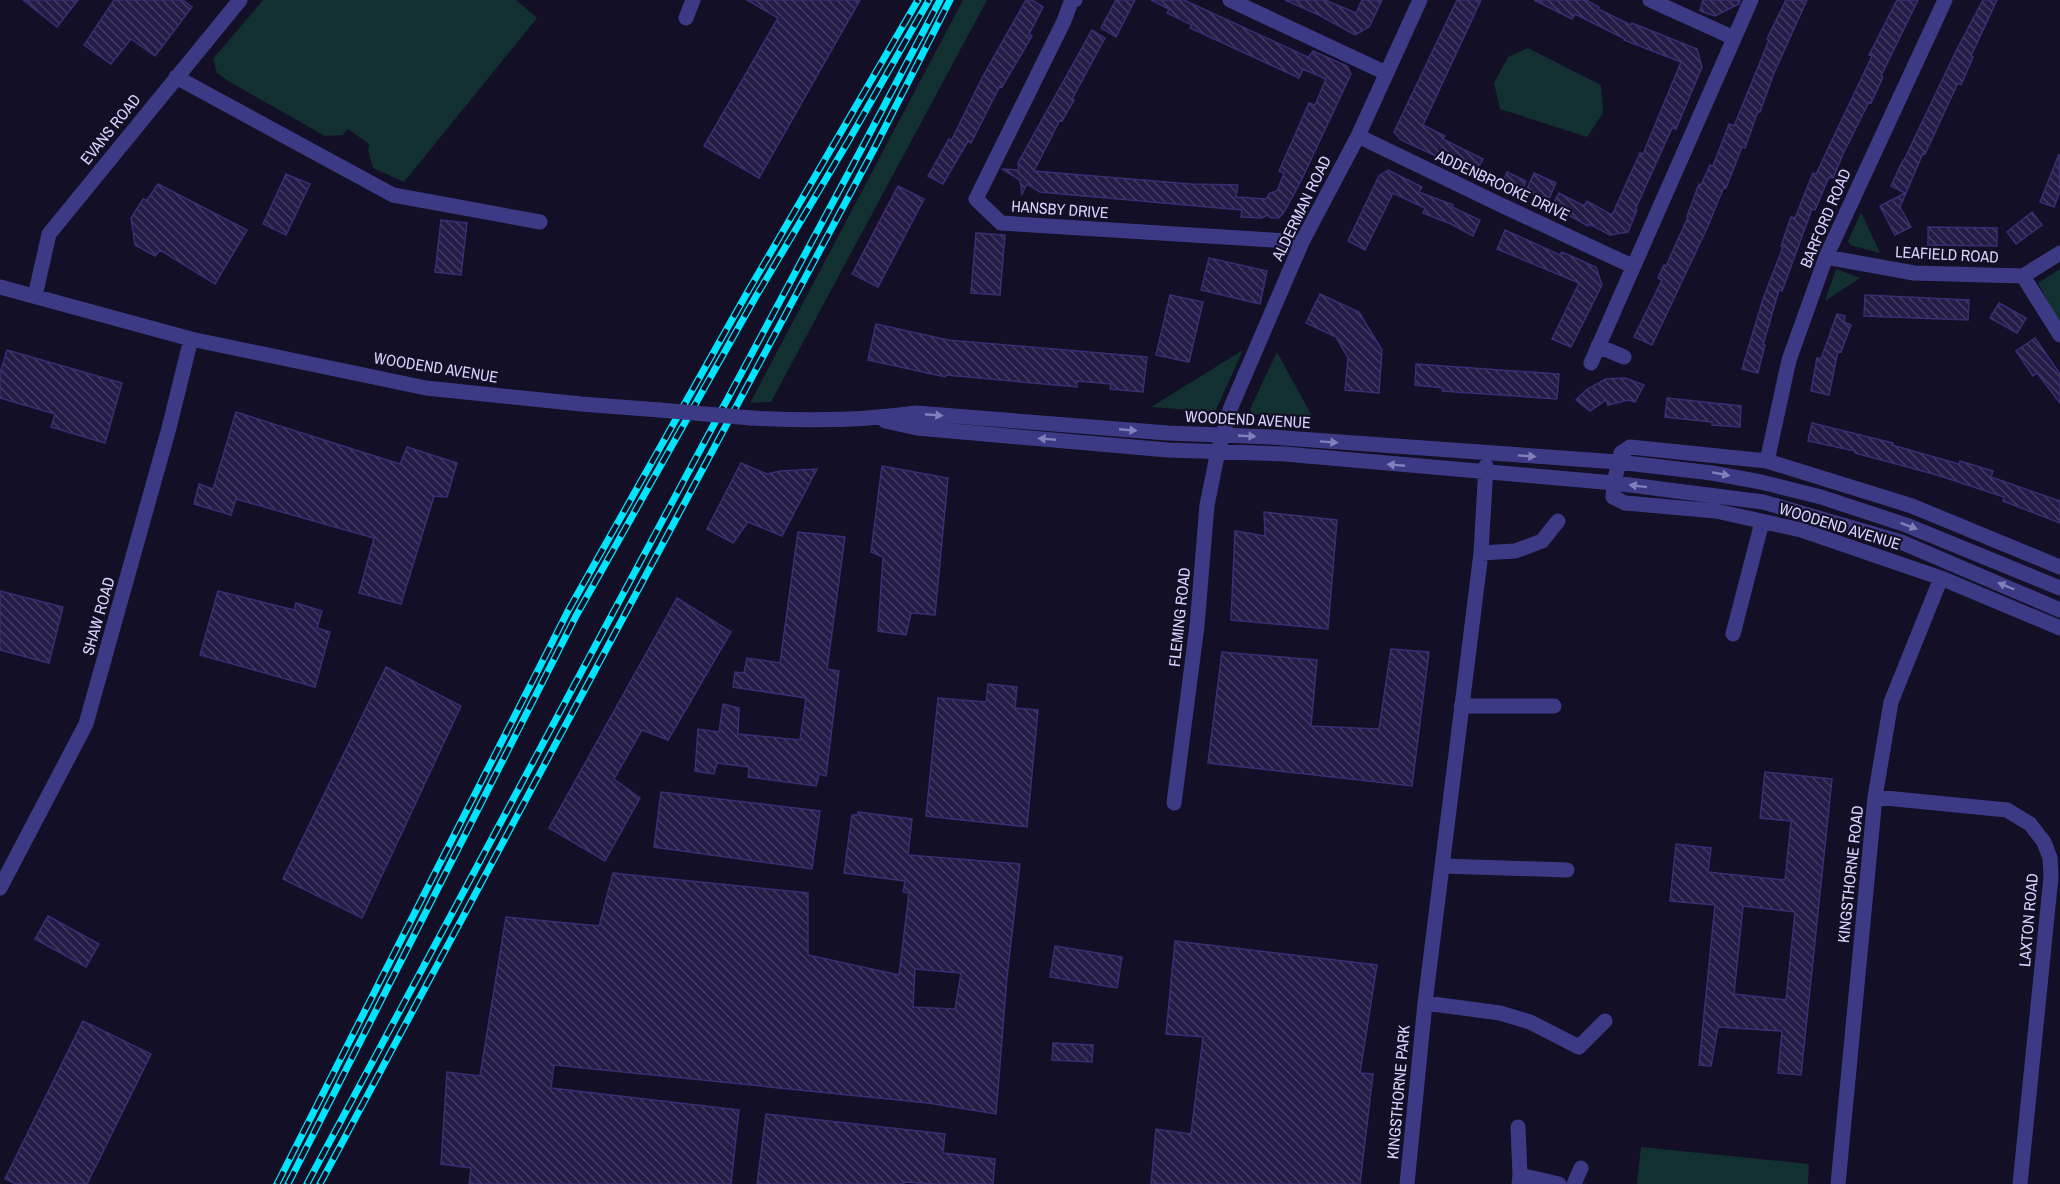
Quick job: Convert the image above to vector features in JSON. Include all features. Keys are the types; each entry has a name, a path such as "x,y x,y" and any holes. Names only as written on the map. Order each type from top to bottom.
{"street":[{"name":"EVANS ROAD","path":"35,296 49,234 240,0"},
{"path":"686,18 693,0"},
{"name":"HANSBY DRIVE","path":"1075,0 1071,2 1064,21 976,199 1001,223 1302,242"},
{"path":"1230,0 1386,73"},
{"name":"ALDERMAN ROAD","path":"1222,435 1232,406 1302,242 1358,136 1420,0"},
{"path":"1650,0 1734,38"},
{"path":"1591,363 1751,0"},
{"name":"BARFORD ROAD","path":"1767,461 1789,360 1826,257 1945,0"},
{"path":"176,77 393,195 540,222"},
{"name":"ADDENBROOKE DRIVE","path":"1358,136 1632,266"},
{"path":"2060,253 2023,276 2060,335"},
{"name":"LEAFIELD ROAD","path":"1826,257 1914,273 2023,276"},
{"name":"WOODEND AVENUE","path":"0,287 191,339 426,388 796,421 876,419 916,413 1168,433 1618,462 1712,473 1821,496 1906,525 2060,588"},
{"name":"SHAW ROAD","path":"0,888 86,724 169,428 191,339"},
{"path":"1598,346 1624,357"},
{"name":"WOODEND AVENUE","path":"876,419 917,428 1168,450 1285,454 1614,483 1763,502 1901,542 2060,610"},
{"name":"FLEMING ROAD","path":"1174,803 1197,626 1207,505 1222,435"},
{"path":"1614,483 1621,453 1630,447 1767,461 1912,506 2060,567"},
{"name":"KINGSTHORNE PARK","path":"1407,1184 1425,1003 1481,554 1488,454"},
{"name":"WOODEND AVENUE","path":"1614,483 1613,497 1625,503 1716,511 1801,530 1941,578 2060,628"},
{"path":"1481,554 1515,551 1542,541 1558,521"},
{"path":"1733,634 1762,522"},
{"name":"KINGSTHORNE ROAD","path":"1838,1184 1875,797 1891,702 1941,578"},
{"path":"1461,706 1554,706"},
{"name":"LAXTON ROAD","path":"1875,797 2007,810 2030,824 2044,842 2050,858 2051,877 2020,1184"},
{"path":"1443,866 1567,870"},
{"path":"1425,1003 1500,1013 1530,1022 1579,1047 1605,1021"},
{"path":"1518,1127 1520,1180 1559,1184"},
{"path":"1574,1184 1581,1168"}],"green space":[{"path":"263,0 516,0 537,18 404,182 373,168 368,150 369,144 348,129 342,135 325,136 217,73 213,59"},
{"path":"963,0 987,0 771,402 750,403"},
{"path":"1528,48 1601,85 1603,113 1587,137 1500,109 1494,83 1508,57"},
{"path":"1861,212 1880,253 1850,245 1848,241"},
{"path":"1836,269 1860,278 1825,301"},
{"path":"2060,269 2060,325 2038,283"},
{"path":"1243,350 1215,412 1151,407"},
{"path":"1277,352 1313,418 1252,414 1250,409"},
{"path":"1641,1147 1809,1164 1808,1184 1637,1184"}],"building":[{"path":"23,0 78,0 57,27"},
{"path":"114,0 183,0 192,7 155,56 131,39 111,64 84,45"},
{"path":"747,0 860,0 759,178 704,146 778,18"},
{"path":"1026,0 1032,0 1043,7 1029,34 1032,36 1002,87 1000,86 971,143 968,141 943,184 928,176 949,139 951,141 983,76"},
{"path":"1116,0 1135,0 1116,37 1101,28"},
{"path":"1151,0 1184,0 1308,57 1307,59 1313,51 1347,66 1351,74 1301,181 1279,218 1271,218 1267,215 1262,218 1241,217 1242,210 1040,192 1027,184 1022,194 1020,180 1002,169 1019,170 1018,163 1092,30 1105,38 1072,99 1074,100 1062,121 1060,120 1034,171 1191,184 1238,185 1236,197 1266,199 1270,193 1277,191 1284,173 1279,171 1309,103 1315,105 1326,79 1303,69 1299,78 1190,28 1192,25 1167,13 1169,9"},
{"path":"1285,0 1325,0 1356,13 1362,0 1382,0 1369,27 1355,35"},
{"path":"1457,0 1481,0 1423,125 1445,136 1443,139 1483,159 1475,174 1401,140 1394,132"},
{"path":"1534,0 1586,0 1599,7 1598,9 1631,25 1632,23 1697,49 1702,67 1676,129 1672,128 1635,210 1637,210 1628,232 1610,235 1552,206 1559,193 1584,206 1587,201 1612,215 1640,153 1643,154 1681,62 1624,40 1575,14 1572,19"},
{"path":"1703,0 1740,0 1739,4 1715,16 1700,11"},
{"path":"1786,0 1807,0 1774,73 1760,112 1758,111 1745,148 1742,147 1726,188 1724,187 1652,345 1634,337 1662,280 1658,278 1664,265 1666,266 1688,217 1699,184 1701,185 1710,165 1713,166 1729,124 1734,126 1769,40 1767,39"},
{"path":"1897,0 1918,0 1881,76 1883,77 1871,103 1869,102 1833,178 1829,177 1815,210 1812,209 1782,291 1779,290 1763,345 1765,345 1758,373 1742,369 1791,217 1795,218 1813,173 1816,174 1872,56 1869,55"},
{"path":"1983,0 1997,0 1971,56 1973,57 1961,85 1958,83 1925,154 1923,153 1900,207 1911,227 1895,235 1880,206 1905,193 1891,186"},
{"path":"2059,154 2060,191 2054,207 2040,202"},
{"path":"1388,170 1422,187 1419,192 1453,205 1452,207 1480,220 1473,236 1423,213 1425,208 1393,193 1365,250 1348,241 1379,176"},
{"path":"1507,172 1526,181 1521,193 1502,184"},
{"path":"1534,173 1556,183 1548,201 1526,191"},
{"path":"286,174 310,184 286,235 263,224"},
{"path":"158,184 247,230 215,284 160,250 155,256 135,245 131,218 143,199 147,200"},
{"path":"898,186 924,199 878,287 852,274"},
{"path":"2032,212 2042,225 2016,244 2007,232"},
{"path":"441,220 467,223 461,275 435,272"},
{"path":"1928,227 1997,228 1997,246 1928,245"},
{"path":"1505,230 1560,255 1562,252 1596,267 1602,285 1571,347 1552,339 1579,283 1497,249"},
{"path":"976,233 1005,235 1000,295 971,293"},
{"path":"1209,258 1267,271 1260,304 1201,290"},
{"path":"1320,294 1359,312 1382,350 1379,393 1345,390 1348,358 1336,337 1306,323"},
{"path":"1170,295 1203,302 1189,362 1156,355"},
{"path":"1865,295 1969,300 1968,320 1864,316"},
{"path":"1999,303 2026,318 2017,333 1990,318"},
{"path":"1837,314 1845,316 1844,322 1851,325 1841,352 1838,351 1829,395 1811,391 1817,358 1821,359"},
{"path":"876,324 948,340 1147,357 1143,392 1110,389 1111,384 1077,381 1077,387 946,375 945,377 868,360"},
{"path":"2035,338 2060,374 2060,403 2037,373 2033,376 2016,351"},
{"path":"7,350 122,383 105,443 51,427 55,414 0,398 0,373"},
{"path":"1416,364 1559,374 1557,399 1442,391 1443,388 1415,385"},
{"path":"1625,378 1644,385 1635,402 1628,400 1608,405 1606,400 1590,411 1576,400 1587,389 1606,379"},
{"path":"1667,398 1741,406 1740,427 1665,417"},
{"path":"236,412 400,464 407,447 457,463 447,497 434,496 401,604 359,593 374,538 236,499 231,515 194,504 199,484 213,489"},
{"path":"1812,423 1893,443 1892,445 1959,464 1960,461 1993,471 1991,477 2060,501 2060,523 2003,501 2004,497 1937,475 1855,453 1855,451 1808,441"},
{"path":"741,463 767,474 817,469 782,536 748,522 733,543 707,529"},
{"path":"882,466 948,478 935,615 911,613 906,635 878,631 883,557 871,552"},
{"path":"1264,512 1337,520 1328,629 1231,620 1235,531 1265,536"},
{"path":"798,532 845,537 827,669 839,671 826,776 819,774 816,786 748,777 749,767 717,763 714,774 695,771 698,729 719,732 723,704 739,708 738,734 800,740 806,698 733,687 735,672 744,673 747,658 780,663"},
{"path":"0,591 63,607 49,663 0,650"},
{"path":"218,591 294,610 296,603 322,611 317,628 330,632 315,687 200,655"},
{"path":"677,598 731,632 668,740 642,730 614,779 640,798 605,861 549,828"},
{"path":"1391,649 1429,652 1412,786 1208,763 1222,652 1317,660 1311,726 1379,729"},
{"path":"386,667 461,706 362,918 283,879"},
{"path":"988,684 1017,687 1015,708 1038,710 1027,827 926,816 938,698 986,702"},
{"path":"1765,772 1832,779 1801,1075 1778,1073 1782,1031 1718,1027 1711,1066 1699,1065 1715,905 1670,901 1676,844 1711,848 1708,872 1785,880 1791,821 1760,818","holes":["1743,906 1795,912 1786,1000 1734,994"]},
{"path":"661,792 820,811 812,869 654,847"},
{"path":"858,812 912,819 908,855 1020,864 1007,977 996,1114 928,1103 554,1065 551,1088 739,1110 731,1184 469,1184 471,1168 441,1164 447,1072 480,1076 506,917 599,926 613,873 808,893 808,955 899,975 909,893 903,892 905,881 844,873 852,815 858,815","holes":["915,969 961,973 955,1009 913,1007"]},
{"path":"48,916 99,944 86,967 35,939"},
{"path":"1175,941 1377,965 1360,1073 1373,1074 1360,1184 1151,1184 1156,1129 1191,1134 1203,1037 1166,1034"},
{"path":"1055,946 1122,957 1117,988 1050,977"},
{"path":"83,1021 151,1054 87,1184 16,1184 5,1179"},
{"path":"1053,1043 1093,1045 1092,1062 1052,1060"},
{"path":"766,1114 945,1134 943,1153 995,1159 993,1184 904,1182 904,1184 757,1184"}],"railway":[{"path":"277,1184 568,611 747,293 918,0"},
{"path":"288,1184 576,616 755,298 929,0"},
{"path":"307,1184 940,0"},
{"path":"320,1184 873,151 950,0"}]}
